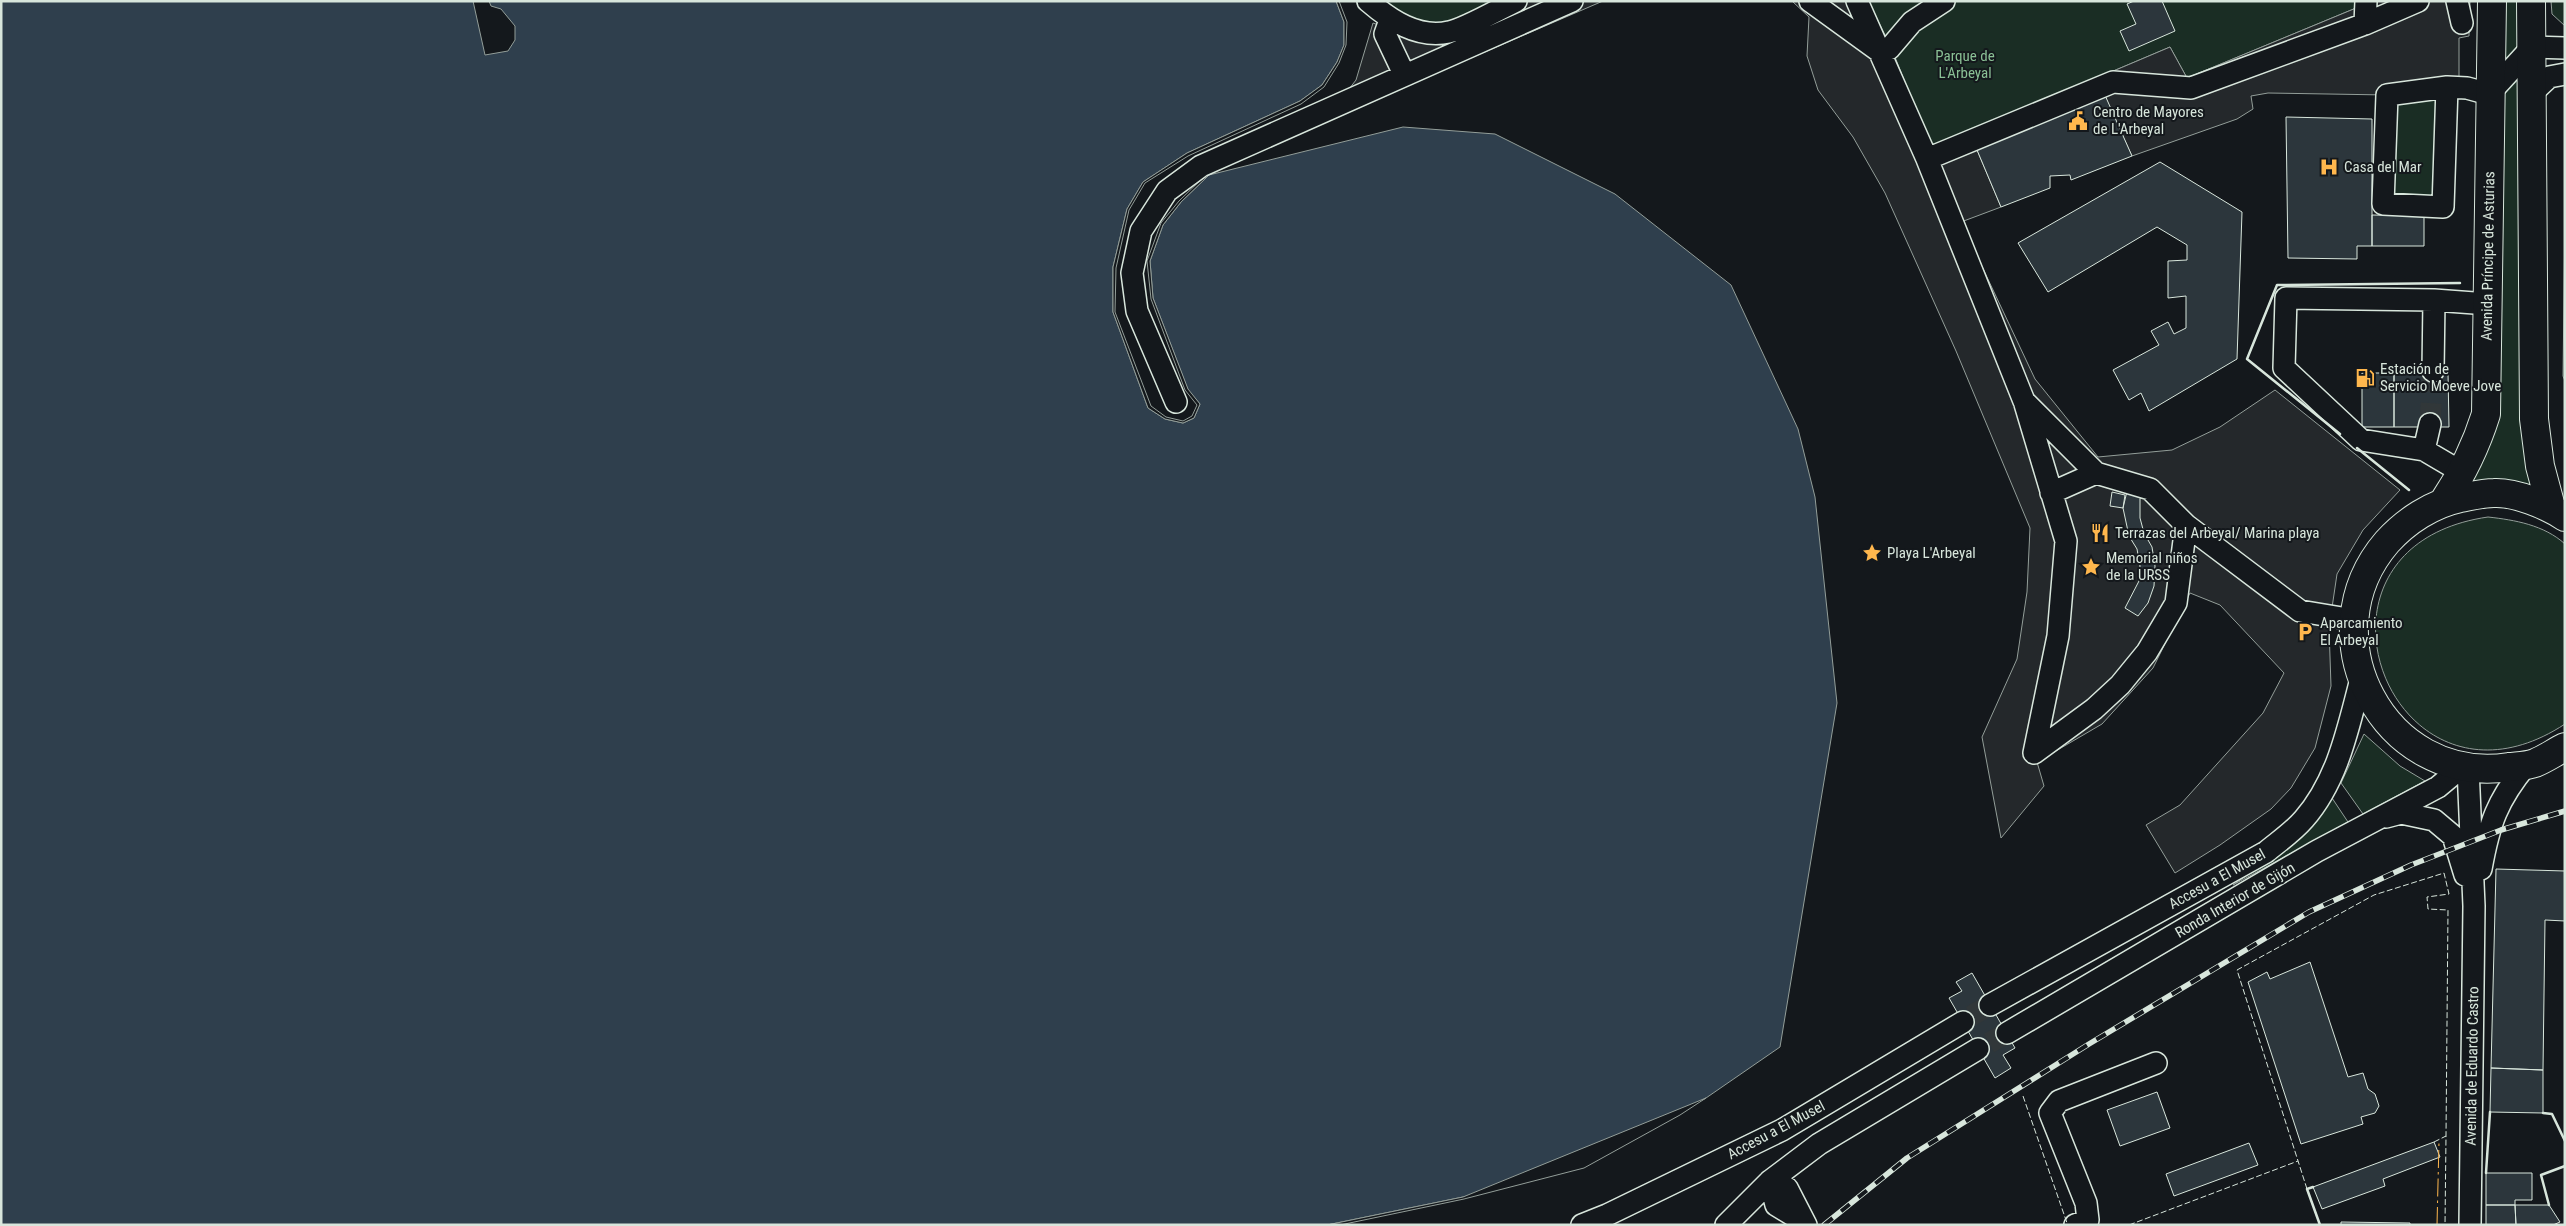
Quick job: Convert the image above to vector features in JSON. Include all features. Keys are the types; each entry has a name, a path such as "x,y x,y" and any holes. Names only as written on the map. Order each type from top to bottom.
{"highway":[{"name":"Avenida Príncipe de Asturias","path":"2444,501 2463,473 2477,445 2486,414 2489,94 2492,1"},
{"path":"2531,1 2534,418 2540,466 2558,512"},
{"path":"2444,501 2495,492 2558,512"},
{"name":"Accesu a El Musel","path":"2444,501 2401,526 2374,557 2360,587 2354,620 2354,653 2361,679 2382,716 2413,745 2437,759 2465,767 2489,770 2534,763 2565,747"}],"street":[{"path":"1368,1 1390,20 1424,33 1449,32 1516,1"},
{"path":"1176,402 1137,311 1132,273 1141,231 1168,190 1201,166 1348,102 1404,74 1572,1"},
{"path":"1810,1 1880,51 1889,49 1912,22 1944,1"},
{"path":"1857,1 1927,159 2024,401 2066,541 2058,636 2034,753 2094,709 2120,685 2147,652 2176,603 2186,525"},
{"path":"2365,24 2366,1"},
{"path":"1927,159 2113,82 2190,88 2323,47 2365,24 2418,1"},
{"path":"2457,1 2462,23"},
{"path":"1390,20 1384,34 1404,74"},
{"path":"2447,87 2443,207 2383,204 2386,95 2447,87 2467,88 2489,94 2532,46 2565,48"},
{"path":"2531,94 2549,77 2565,74"},
{"path":"2463,473 2424,450 2361,440 2284,368 2286,298 2434,300 2488,304"},
{"path":"2433,371 2434,300"},
{"path":"2024,401 2096,473 2150,489 2186,525 2300,611 2354,620"},
{"path":"2424,450 2430,424"},
{"path":"2052,493 2096,473"},
{"name":"Accesu a El Musel","path":"1990,1005 2266,852 2302,821 2328,783 2344,745 2361,679"},
{"name":"Avenida de Eduardo Castro","path":"2474,906 2486,840 2497,806 2508,786 2527,764"},
{"name":"Ronda Interior de Gijón","path":"2007,1033 2372,821 2438,787 2465,767"},
{"name":"Avenida de Eduardo Castro","path":"2465,767 2474,906 2470,1225"},
{"name":"Avenida de Eduardo Castro","path":"2372,821 2401,813 2434,820 2453,836 2474,906"},
{"name":"Accesu a El Musel","path":"1582,1225 1607,1215 1782,1130 1963,1022"},
{"name":"Accesu a El Musel","path":"1727,1225 1770,1181 1818,1144 1978,1049"},
{"path":"2075,1225 2088,1220 2086,1203 2050,1112 2059,1101 2156,1063"},
{"path":"1770,1181 1776,1205 1805,1223"},
{"path":"1770,1181 1787,1188 1805,1223"},
{"path":"1727,1225 1752,1212 1776,1205"}],"green space":[{"path":"1381,1 1493,1 1448,23 1422,23"},
{"name":"Parque de L'Arbeyal","path":"1868,1 2373,1 2187,78 2170,47 1931,148 1891,47"},
{"path":"2492,1 2531,1 2551,507 2475,495 2463,473 2477,445"},
{"path":"2551,1 2565,1 2565,26 2552,14"},
{"path":"2447,87 2443,207 2383,204 2387,95"},
{"path":"2565,218 2565,381 2563,376"},
{"path":"2488,517 2529,524 2548,532 2565,544 2565,724 2504,749 2451,744 2410,716 2384,674 2376,625 2388,578 2425,539"},
{"path":"2364,734 2400,766 2425,781 2363,814 2341,783"},
{"path":"2332,798 2348,822 2233,885 2300,838"}],"shaded area":[{"path":"1511,1 1603,1 1371,101 1346,93 1356,80 1373,23 1420,40"},
{"path":"1792,1 1867,1 1932,148 2170,47 2187,78 2373,1 2470,1 2469,36 2459,38 2459,83 2387,95 2268,93 2251,96 2253,109 2237,119 2132,156 2103,93 1977,150 2001,207 1961,222 2035,379 2098,457 2172,450 2220,427 2275,390 2400,490 2363,530 2337,574 2329,628 2331,686 2315,748 2291,788 2271,809 2220,845 2175,873 2146,825 2180,805 2263,713 2284,673 2220,605 2190,593 2153,668 2102,724 2037,762 2044,786 2001,838 1982,737 2017,659 2027,592 2030,528 1956,351 1885,193 1853,137 1818,90 1807,56 1809,17"}],"water":[{"path":"1,1 473,1 485,55 508,51 515,40 515,26 501,9 491,6 489,1 1336,1 1344,22 1344,45 1337,62 1322,85 1300,101 1187,153 1143,182 1127,209 1113,267 1113,312 1148,408 1165,419 1183,423 1194,418 1200,404 1188,390 1153,298 1150,261 1163,225 1181,202 1209,175 1403,127 1495,134 1615,194 1731,285 1798,429 1815,497 1837,703 1780,1047 1706,1098 1583,1166 1463,1197 1327,1225 1,1225"}],"pier":[{"path":"1336,1 1339,1 1347,22 1346,45 1339,63 1324,87 1301,104 1188,156 1145,183 1129,210 1116,268 1115,312 1151,406 1166,417 1183,421 1192,416 1197,405 1185,390 1151,299 1147,261 1161,223 1179,201 1208,173 1209,175 1181,202 1163,225 1150,261 1153,298 1188,389 1200,404 1194,418 1183,423 1165,419 1148,408 1113,312 1113,267 1127,209 1143,182 1187,153 1300,101 1322,85 1337,62 1344,45 1344,22"},
{"path":"1706,1098 1680,1115 1584,1168 1464,1199 1340,1225 1327,1225 1463,1197"}],"building":[{"path":"2134,1 2162,1 2175,31 2129,51 2120,31 2136,24 2127,4"},
{"name":"Centro de Mayores de L'Arbeyal","path":"2104,93 2132,156 2071,180 2070,175 2050,176 2050,188 2001,207 1977,150"},
{"name":"Casa del Mar","path":"2286,117 2372,119 2372,246 2357,246 2357,259 2288,258"},
{"path":"2160,162 2242,212 2237,359 2149,411 2141,393 2129,400 2113,370 2159,345 2151,331 2168,322 2174,334 2186,328 2186,296 2168,298 2168,261 2187,260 2187,245 2157,227 2048,292 2018,243"},
{"name":"Casa del Mar","path":"2372,215 2424,216 2424,246 2372,246"},
{"path":"2362,373 2394,373 2394,427 2362,427"},
{"path":"2394,373 2448,373 2449,427 2394,427"},
{"path":"2128,487 2143,490 2140,499 2140,518 2144,533 2152,547 2155,566 2154,586 2148,603 2138,616 2125,608 2139,581 2140,566 2137,549 2129,536 2123,508"},
{"path":"2112,492 2125,495 2123,508 2110,506"},
{"path":"2496,869 2565,871 2565,921 2545,920 2543,1070 2491,1068"},
{"path":"2310,962 2348,1077 2363,1073 2368,1089 2375,1094 2379,1106 2375,1113 2361,1117 2363,1124 2301,1144 2248,982 2267,972 2270,979"},
{"path":"1972,973 2015,1048 2003,1055 2011,1068 1995,1078 1949,998 1962,991 1956,982"},
{"path":"2491,1068 2543,1070 2543,1113 2490,1112"},
{"path":"2157,1092 2170,1128 2120,1146 2107,1110"},
{"path":"2434,1142 2440,1157 2383,1179 2385,1186 2322,1209 2313,1187"},
{"path":"2249,1143 2258,1165 2174,1196 2166,1174"},
{"path":"2486,1173 2532,1173 2532,1200 2515,1200 2515,1205 2486,1205"},
{"path":"2486,1205 2515,1205 2516,1225 2486,1225"},
{"path":"2515,1205 2549,1205 2560,1222 2553,1225 2516,1225"},
{"path":"2341,1222 2410,1223 2410,1225 2341,1225"}],"tunnel":[{"path":"2430,424 2433,371"},
{"path":"1971,1016 1990,1005"},
{"path":"1989,1043 2007,1033"}],"railway":[{"path":"1824,1225 1907,1158 2089,1044 2309,912 2411,865 2501,830 2565,811"}],"fence":[{"path":"2307,1189 2237,970 2374,895 2444,873 2449,894 2427,897 2428,909 2448,910 2446,1136"},
{"path":"2023,1096 2067,1223"},
{"path":"2434,1142 2446,1136 2445,1225"},
{"path":"2129,1225 2298,1161"}],"wall":[{"path":"2340,434 2247,359 2277,285 2460,283"},
{"path":"2357,448 2409,490"},
{"path":"2486,1173 2490,1112"},
{"path":"2543,1113 2552,1114 2565,1141"},
{"path":"2549,1205 2541,1175 2565,1166"},
{"path":"2313,1187 2307,1189 2320,1225"}],"power":[{"path":"2437,1225 2439,1142"}],"place":[{"name":"Centro de Mayores de L'Arbeyal","path":"2078,121"},
{"name":"Casa del Mar","path":"2329,167"},
{"name":"Estación de Servicio Moeve Jove","path":"2365,378"},
{"name":"Terrazas del Arbeyal/ Marina playa","path":"2100,533"},
{"name":"Playa L'Arbeyal","path":"1872,553"},
{"name":"Memorial niños de la URSS","path":"2091,567"},
{"name":"Aparcamiento El Arbeyal","path":"2305,632"}]}
